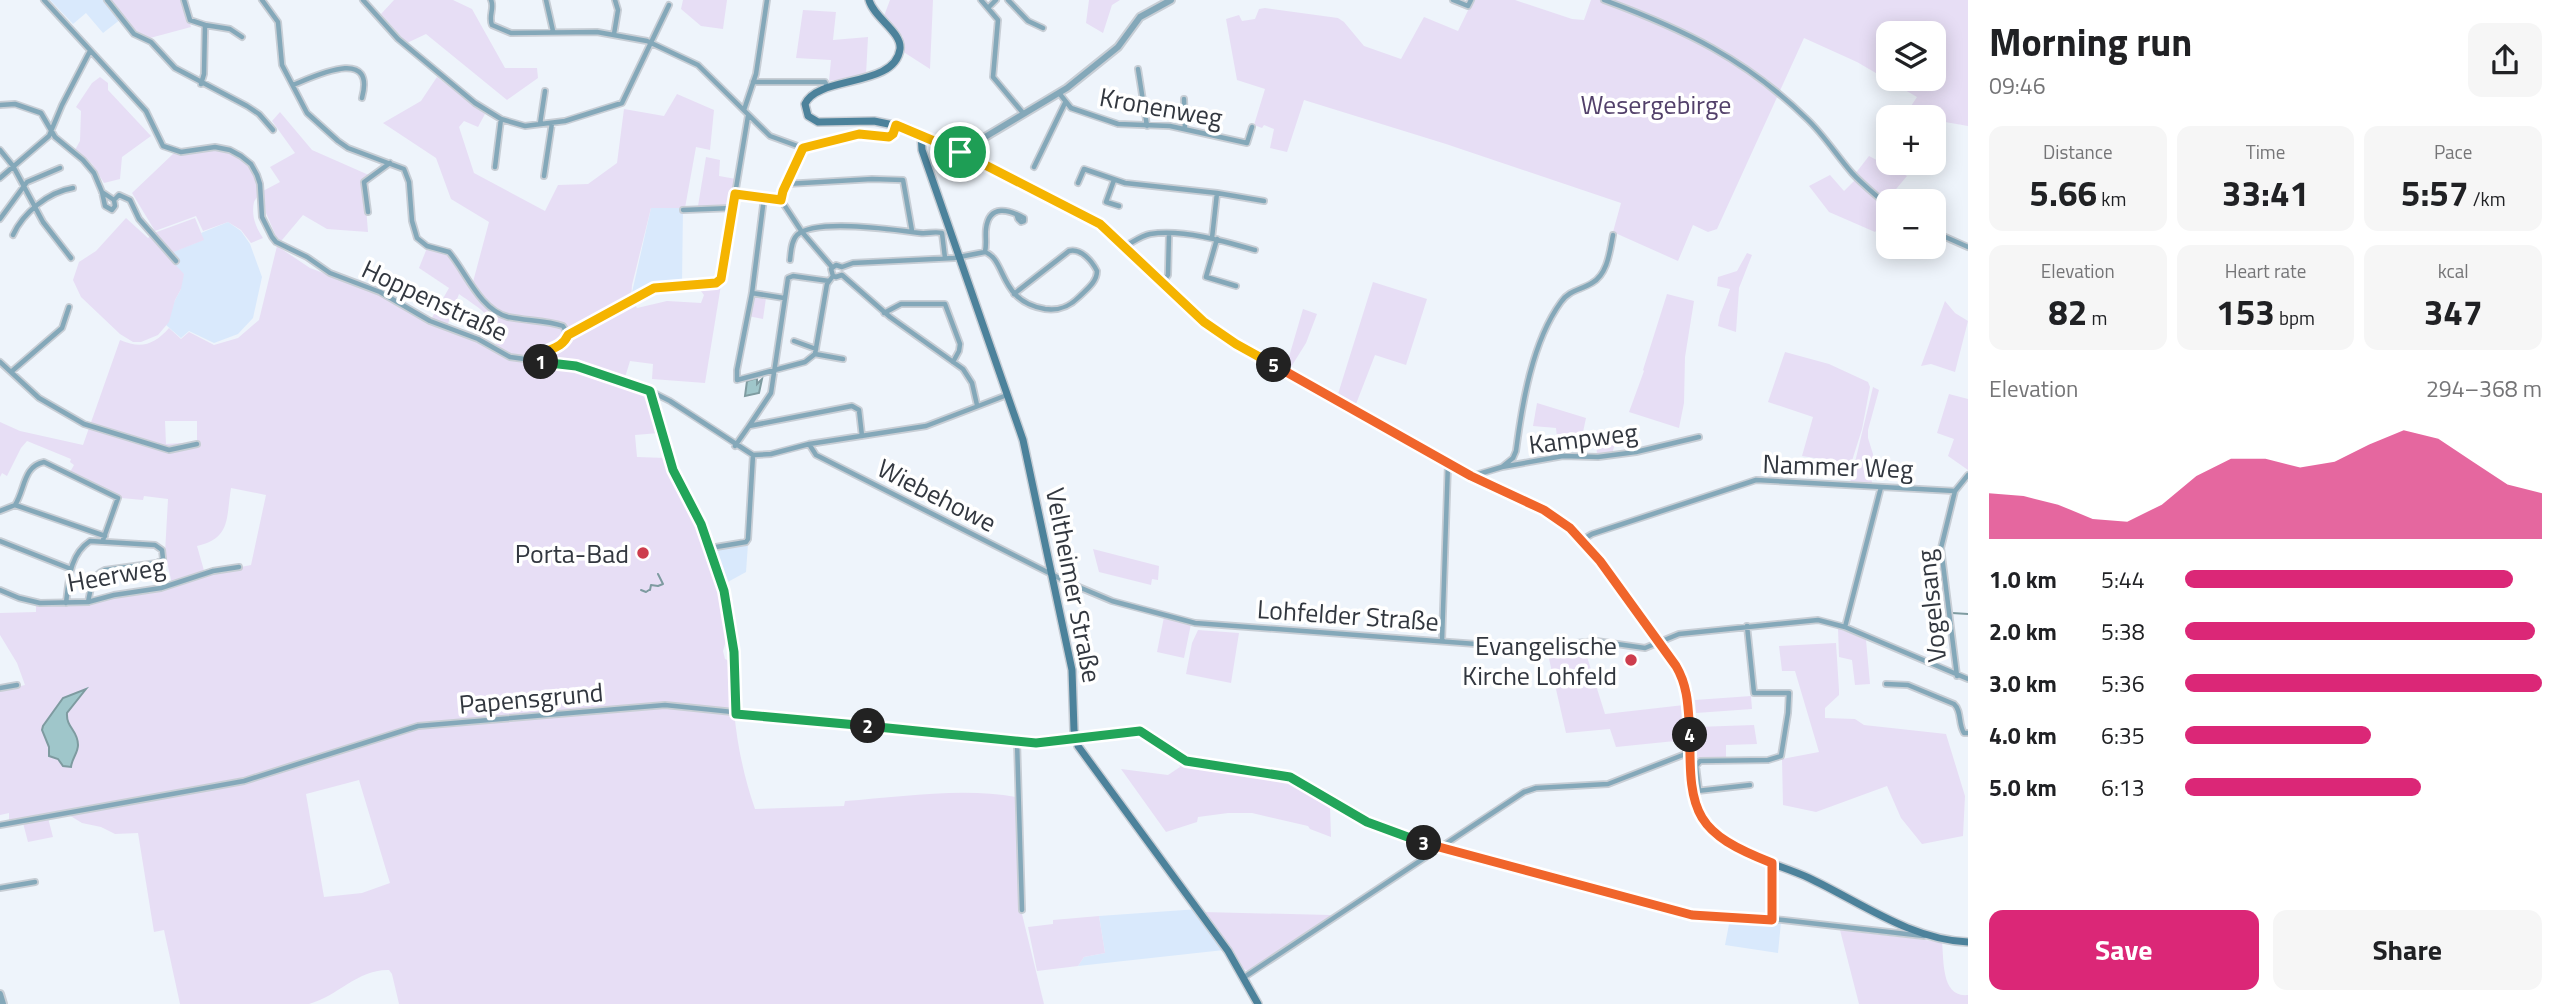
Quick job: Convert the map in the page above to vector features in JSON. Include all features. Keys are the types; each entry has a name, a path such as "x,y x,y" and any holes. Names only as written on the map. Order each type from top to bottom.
{"main road":[{"path":"869,0 877,17 898,37 899,52 895,60 881,71 813,93 806,100 805,110 811,118 824,122 874,121 896,125 960,152 1083,214 1100,224 1125,246 1204,322 1236,344 1471,476 1544,510 1570,528 1660,641 1683,678 1688,693 1689,753 1702,821 1739,850 1806,877 1891,920 1930,935 1968,942"},
{"name":"Veltheimer Straße","path":"921,134 922,150 1023,440 1074,679 1075,740"},
{"path":"1075,740 1220,940 1258,1004"}],"street":[{"name":"Hoppenstraße","path":"44,0 146,111 163,146 181,152 215,146 230,150 251,164 260,184 262,217 276,242 307,257 330,273 380,292 435,324 478,339 510,357 576,366 650,391 680,407 735,446 753,455"},
{"path":"107,0 134,34 151,42 175,68 247,106 259,114 273,130"},
{"path":"184,0 190,20 230,29 242,37"},
{"path":"262,0 278,22 282,65 307,113 348,148 399,165 407,173 412,221 417,238 427,246 449,252 474,291 497,312 505,316 552,322 563,326 568,335"},
{"path":"363,0 398,39 475,103 501,118 525,125 565,121 622,103 669,5"},
{"path":"491,0 493,6 490,19 494,27 519,34 553,31 614,34 652,43 680,56 706,71 770,136 803,148 859,134 889,137 896,125"},
{"path":"553,0 546,1 553,31"},
{"path":"614,34 618,10 615,0"},
{"path":"531,361 540,352 558,346 568,335 654,288 697,286 716,283 721,279 746,113 767,0"},
{"path":"981,0 998,20 993,77 1023,113"},
{"path":"988,8 996,0"},
{"path":"1008,0 1028,20 1044,28"},
{"path":"960,152 1059,93 1118,47 1140,18 1171,0"},
{"path":"1453,0 1468,6 1471,0"},
{"path":"1604,0 1654,18 1707,43 1781,94 1810,122 1854,175 1876,195"},
{"path":"201,84 204,74 205,25"},
{"path":"0,178 45,141 90,51"},
{"path":"293,85 334,69 352,68 359,71 364,80 362,98"},
{"path":"1138,69 1147,126"},
{"path":"753,82 825,82 828,88"},
{"path":"540,124 545,91"},
{"name":"Kronenweg","path":"1059,93 1071,108 1118,124 1185,129 1247,143 1252,127"},
{"path":"1184,99 1185,129"},
{"path":"1034,167 1065,103"},
{"path":"0,105 15,104 41,113 55,137 94,173 107,208 114,208 114,200"},
{"path":"495,167 501,118"},
{"path":"544,176 552,123"},
{"path":"781,200 803,148"},
{"path":"0,150 13,166 52,235 71,258"},
{"path":"368,212 364,182 391,162"},
{"path":"0,219 27,182 60,168"},
{"path":"1078,183 1084,169 1125,183 1264,201"},
{"path":"786,184 903,180 912,231"},
{"path":"1114,180 1106,202 1119,206"},
{"path":"13,235 34,206 66,188 73,187"},
{"path":"102,192 114,200"},
{"path":"1217,193 1215,238 1206,277 1236,286"},
{"path":"735,194 781,200"},
{"path":"114,200 122,195 130,200 139,219 176,261"},
{"path":"764,198 737,380 804,362 816,351 832,267"},
{"path":"781,200 802,232 832,267"},
{"path":"683,210 732,208"},
{"path":"985,252 986,227 993,215 1004,210 1012,211 1017,216"},
{"path":"790,260 793,240 802,232 846,226 942,233 944,258"},
{"path":"1125,246 1151,234 1168,234 1215,238 1255,250"},
{"path":"1162,283 1168,275 1168,234"},
{"path":"1502,467 1513,458 1516,451 1526,392 1539,346 1549,325 1564,298 1600,276 1607,261 1613,235"},
{"path":"1946,237 1968,247"},
{"path":"832,267 853,263 959,257 985,252 993,256 1014,294 1032,305 1058,309 1073,303 1094,282 1097,271 1081,252 1069,250 1014,294"},
{"path":"842,267 842,275 884,313 968,375 977,405"},
{"path":"735,446 771,393 789,276 831,278 842,275"},
{"path":"752,293 784,298"},
{"path":"884,313 901,304 945,304 960,344 953,362"},
{"path":"11,372 62,328 69,307"},
{"path":"794,341 843,359"},
{"path":"0,362 39,398 84,424 169,450 197,444"},
{"path":"650,391 673,470 710,548 727,607 734,652 736,714"},
{"path":"710,548 746,542 748,539 753,455 926,426 1008,395"},
{"path":"749,426 852,406 859,410 862,436"},
{"name":"Kampweg","path":"1471,476 1502,467 1563,456 1598,457 1636,453 1699,437"},
{"name":"Wiebehowe","path":"809,444 816,456 1053,573"},
{"path":"15,505 28,472 33,466 44,462 118,498 104,538"},
{"path":"1442,641 1448,463"},
{"path":"1955,491 1968,475"},
{"name":"Nammer Weg","path":"1582,540 1592,534 1756,480 1955,491"},
{"path":"1845,627 1881,487"},
{"name":"Vogelsang","path":"1955,491 1941,548 1958,677"},
{"path":"0,511 15,505 104,538 159,546 164,556 157,563 101,571 93,581 88,602"},
{"path":"90,541 92,533"},
{"path":"66,603 71,569 78,551 90,541 104,538"},
{"path":"0,541 71,569"},
{"name":"Heerweg","path":"0,590 29,601 88,602 161,588 239,567"},
{"name":"Lohfelder Straße","path":"1053,573 1067,582 1112,601 1195,623 1547,648 1596,641 1644,648 1679,635 1818,620 1845,627 1968,679"},
{"path":"1747,626 1754,693 1789,693 1781,756 1768,760 1700,761 1696,766 1695,791 1750,785"},
{"path":"1886,684 1908,685 1954,704 1958,709 1961,728 1964,733 1968,733"},
{"path":"0,688 17,685"},
{"name":"Papensgrund","path":"0,825 244,782 418,726 665,705 1036,743 1140,731 1186,761 1290,777 1367,822 1439,848 1692,915 1930,935"},
{"path":"1017,741 1022,910"},
{"path":"1243,978 1524,792 1536,788 1608,784 1689,753"},
{"path":"1772,863 1772,920"},
{"path":"0,888 35,882"},
{"path":"0,994 3,1004"}],"shaded area":[{"path":"50,0 105,0 121,19 103,33 86,13 73,24"},
{"path":"651,208 683,208 682,284 664,285 631,297"},
{"path":"228,222 241,231 250,244 262,277 253,318 238,334 214,343 189,331 181,338 166,325 181,289 165,255 203,240 201,233"},
{"path":"757,378 757,384 762,379 759,393 745,396 747,381"},
{"path":"748,544 746,572 726,583 715,552"},
{"path":"86,689 67,713 78,745 71,767 63,766 58,759 49,756 43,726 63,698"},
{"path":"1199,909 1224,950 1078,966 1084,957 1105,953 1099,916"},
{"path":"1730,919 1781,922 1778,953 1725,945"}],"green space":[{"path":"109,0 183,0 191,27 150,38 140,35"},
{"path":"394,0 453,0 472,9 505,68 537,68 538,78 507,100 426,34 407,43 381,14"},
{"path":"683,0 727,0 723,29 701,26 681,9"},
{"path":"890,0 933,0 930,69 902,51 903,37 884,16"},
{"path":"1089,0 1120,0 1112,5 1103,33 1086,23"},
{"name":"Wesergebirge","path":"1473,0 1515,0 1572,19 1584,20 1591,0 1968,0 1968,126 1946,122 1946,105 1912,105 1917,97 1907,91 1946,91 1946,21 1876,21 1876,73 1804,38 1717,229 1708,232 1693,225 1678,261 1613,232 1621,203 1304,100 1287,152 1270,148 1274,129 1254,125 1265,89 1237,80 1226,19 1239,15 1242,21 1255,19 1259,9 1265,8 1338,18 1364,46 1401,59 1424,17 1458,31"},
{"path":"803,10 836,12 833,40 868,37 866,75 837,84 834,80 829,81 831,60 796,58"},
{"path":"100,77 108,83 108,90 151,136 122,157 120,179 104,183 92,164 75,150 80,141 81,111 76,107 92,83"},
{"path":"437,77 485,114 478,127 464,121 459,127 474,173 545,211 558,185 588,184 617,163 624,109 664,116 677,94 714,110 710,150 696,147 685,208 651,208 631,298 637,308 667,301 701,303 704,295 697,286 721,285 705,383 652,379 653,364 630,361 623,384 647,395 659,433 635,435 637,457 666,458 692,509 723,591 728,634 723,651 725,659 732,662 737,736 755,809 844,806 845,801 931,794 975,793 1016,797 1021,910 1044,1004 399,1004 389,970 358,978 309,1004 180,1004 164,930 154,932 138,833 115,834 101,827 82,823 64,812 9,820 9,813 0,815 0,691 25,685 17,663 0,635 0,613 36,612 36,603 74,604 172,584 165,553 168,499 144,496 143,500 121,498 70,472 74,465 70,462 71,459 27,441 7,476 2,473 0,477 0,422 20,431 83,445 120,340 147,344 169,328 181,339 189,332 214,345 238,338 259,320 277,246 310,268 380,294 429,323 449,288 419,268 427,248 447,252 473,282 489,222 451,199 436,158 383,123 421,101","holes":["459,294 482,310 491,322 496,350 446,329","165,421 197,421 197,442 166,444","231,488 266,495 251,565 205,574 197,546 216,538 225,526","359,780 390,883 362,893 324,897 306,794"]},
{"path":"280,112 312,150 371,176 365,194 368,232 327,229 303,215 277,246 266,213 263,191 280,182 270,167 295,153 272,121"},
{"path":"203,148 230,151 247,162 256,174 260,187 253,212 256,226 263,238 251,243 241,230 228,222 203,231 196,216 155,231 132,193 174,153"},
{"path":"1869,156 1876,160 1876,175 1907,176 1896,189 1876,189 1876,192 1855,174"},
{"path":"706,157 720,160 719,176 736,179 729,206 698,206"},
{"path":"1830,175 1844,191 1856,179 1876,197 1876,231 1829,212 1809,186"},
{"path":"126,218 148,238 154,233 195,218 204,240 166,255 184,274 181,289 169,322 158,335 141,342 133,342 120,334 81,297 73,280 79,262 96,251"},
{"path":"1747,253 1752,255 1739,288 1736,332 1718,326 1730,289 1717,286 1718,277 1737,271"},
{"path":"1373,282 1427,299 1406,365 1375,355 1356,404 1338,394"},
{"path":"1667,294 1694,301 1685,357 1684,403 1679,428 1629,412"},
{"path":"755,296 766,298 763,319 748,316"},
{"path":"1945,301 1955,313 1968,321 1955,372 1931,364 1921,366"},
{"path":"1303,309 1317,314 1306,343 1291,367 1286,367"},
{"path":"1785,352 1829,364 1868,382 1870,387 1862,429 1851,464 1802,456 1813,417 1768,402"},
{"path":"1873,387 1879,390 1868,430 1873,454 1872,483 1850,483"},
{"path":"1949,394 1968,399 1968,470 1948,456 1954,439 1937,433"},
{"path":"1537,403 1586,418 1582,437 1557,437 1556,428 1533,426"},
{"path":"1596,435 1616,440 1612,454 1597,456"},
{"path":"1093,549 1159,566 1158,580 1152,579 1151,585 1099,572"},
{"path":"1164,617 1191,624 1184,658 1157,652"},
{"path":"1838,628 1866,640 1870,684 1855,685 1852,660 1839,657"},
{"path":"1198,630 1239,633 1231,683 1186,674 1192,643"},
{"path":"1836,643 1839,695 1825,708 1825,718 1855,719 1864,725 1946,734 1965,796 1963,836 1922,844 1901,818 1887,786 1816,812 1783,805 1782,759 1819,752 1795,671 1782,671 1779,646"},
{"path":"1583,644 1605,714 1684,705 1685,740 1616,747 1610,729 1566,733 1547,650"},
{"path":"1751,696 1752,709 1696,713 1695,700"},
{"path":"1754,725 1757,744 1726,745 1726,759 1696,759 1693,745 1696,727"},
{"path":"1139,732 1187,762 1187,765 1289,781 1330,806 1331,837 1308,826 1252,813 1198,817 1197,822 1166,832 1121,769 1168,775 1180,767 1179,763 1139,736 1084,742 1082,740"},
{"path":"48,818 53,837 28,842 23,823"},
{"path":"1203,912 1330,915 1330,918 1248,971 1242,968"},
{"path":"1099,916 1105,953 1084,957 1078,966 1037,971 1028,927 1053,924 1053,920"},
{"path":"1840,930 1942,942 1948,984 1953,991 1968,995 1968,1004 1859,1004"}],"waterway":[{"path":"650,590 651,585 663,584 658,574"},
{"path":"641,590 649,590"},
{"path":"1952,613 1968,614"}],"place":[{"name":"Porta-Bad","path":"643,553"},
{"name":"Evangelische Kirche Lohfeld","path":"1631,660"}],"route":[{"path":"896,125 960,152 1100,224 1204,322 1236,344 1471,476 1544,510 1570,528 1600,561 1660,641 1683,678 1688,693 1690,774 1697,808 1702,821 1714,833 1739,850 1772,863 1772,920 1692,915 1439,848 1367,822 1290,777 1186,761 1140,731 1036,743 736,714 734,652 724,591 701,524 673,470 650,391 576,366 531,361 540,352 558,346 568,335 654,288 716,283 721,279 735,194 781,200 803,148 859,134 889,137 896,125"}]}
